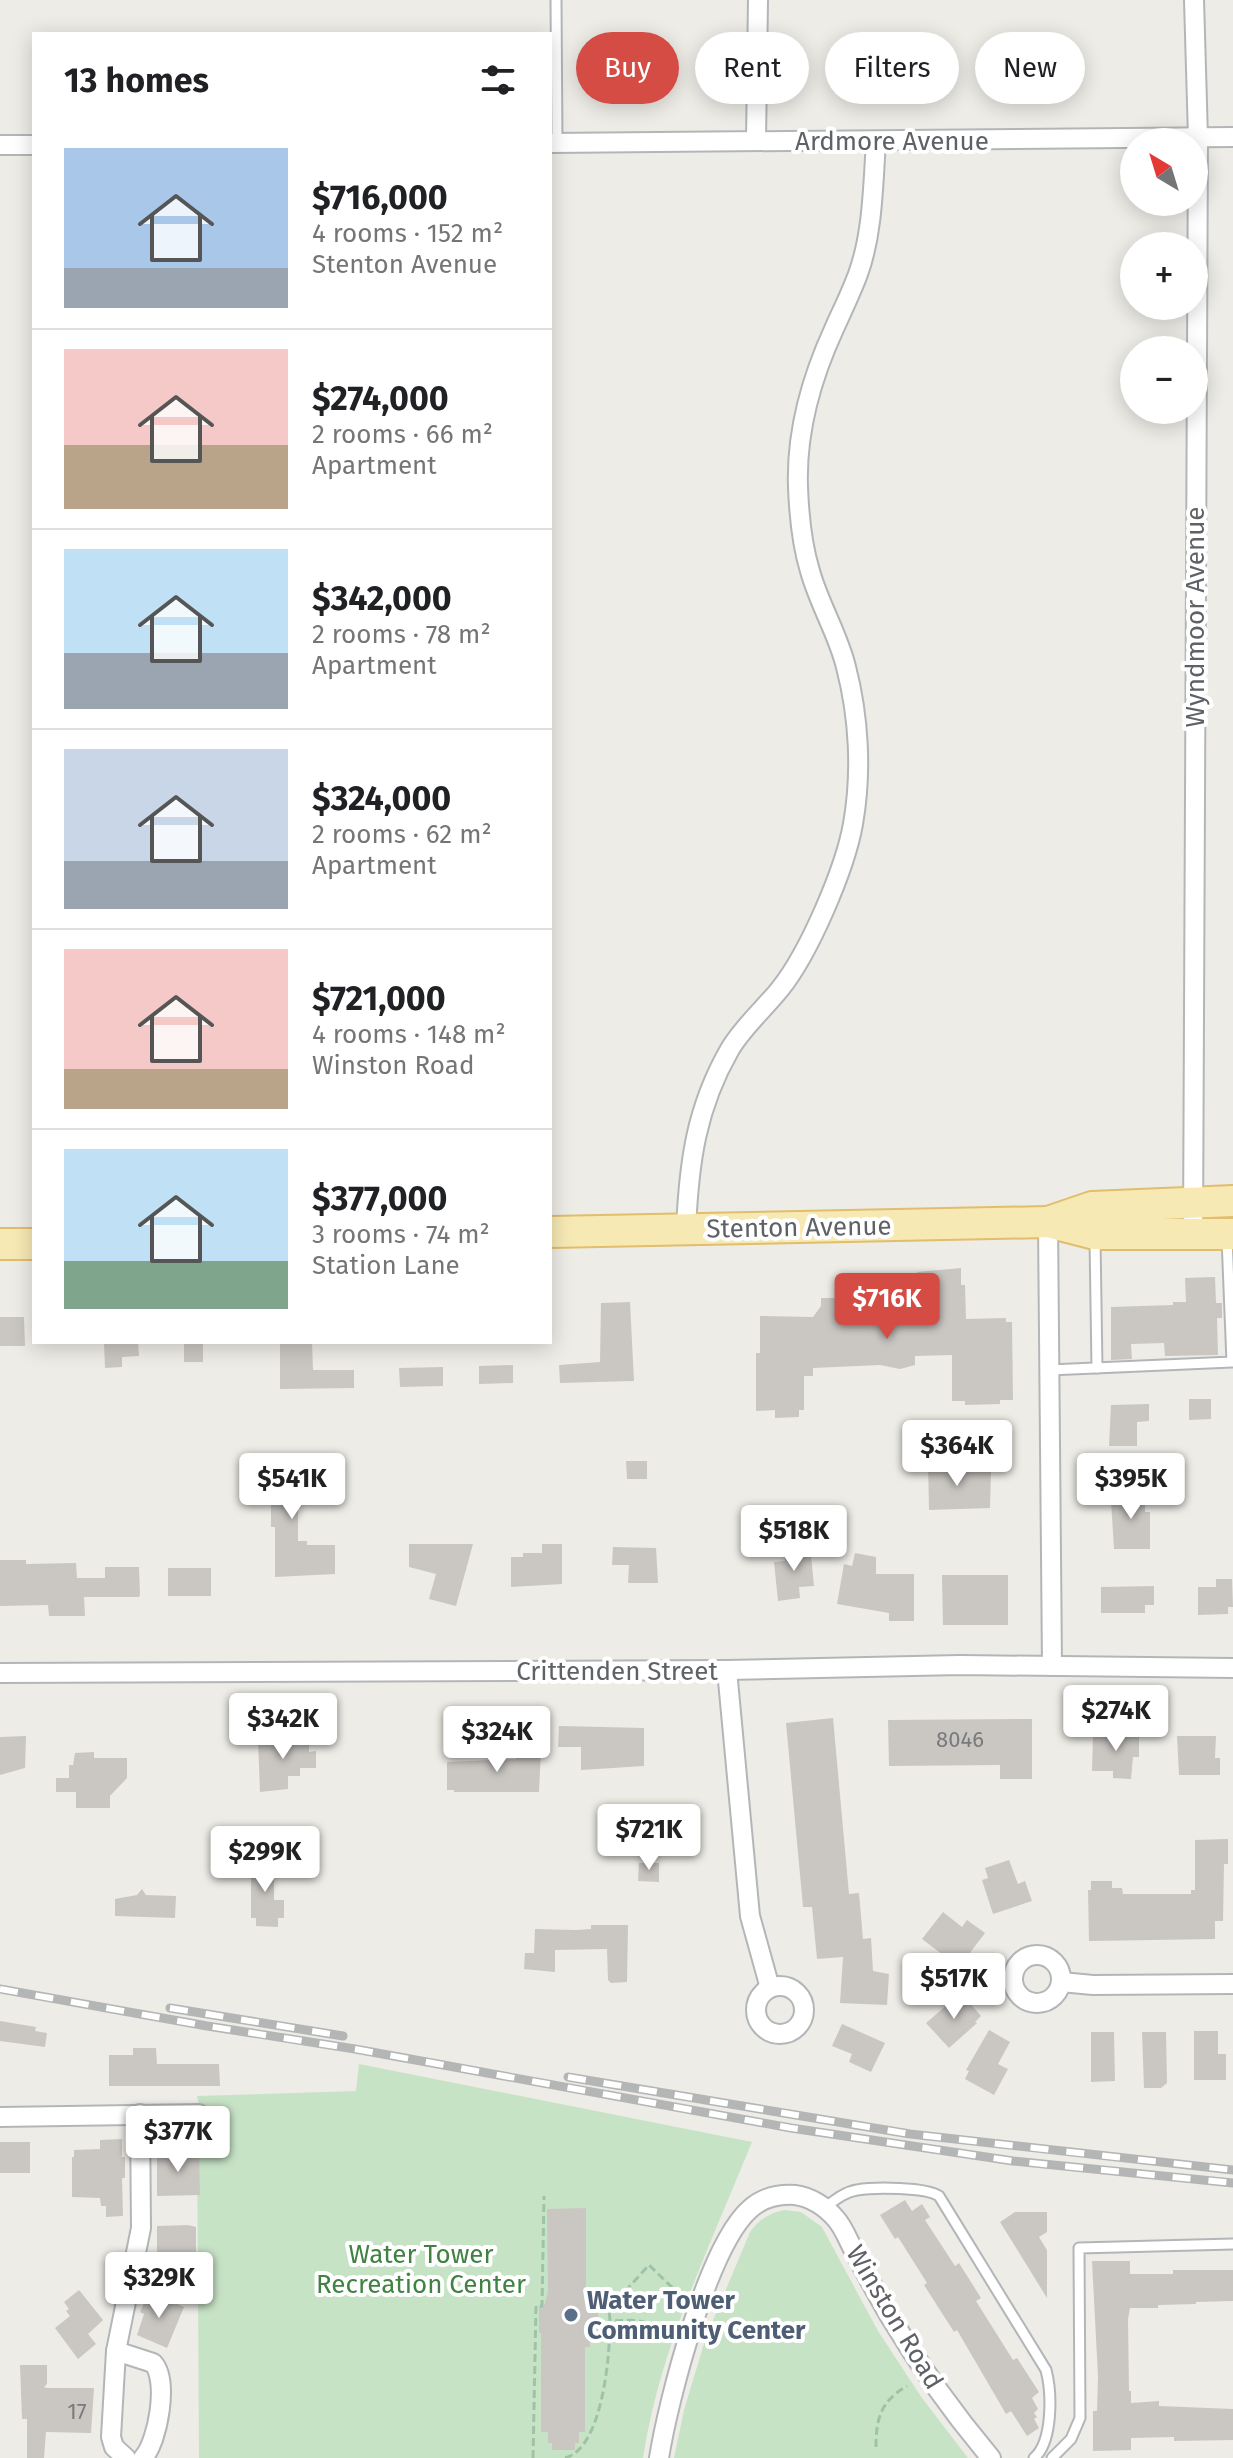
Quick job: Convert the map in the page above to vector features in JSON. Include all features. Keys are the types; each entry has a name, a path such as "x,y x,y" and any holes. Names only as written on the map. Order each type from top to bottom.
{"main road":[{"name":"Stenton Avenue","path":"1048,1222 1092,1207 1233,1201"},
{"name":"Stenton Avenue","path":"552,1232 1048,1222 1095,1234 1230,1234"},
{"path":"0,1244 32,1244"}],"street":[{"path":"756,141 758,0"},
{"name":"Wyndmoor Avenue","path":"1194,0 1198,128"},
{"name":"Ardmore Avenue","path":"1208,138 1233,137"},
{"name":"Ardmore Avenue","path":"554,143 1120,139"},
{"path":"686,1229 693,1145 704,1102 731,1046 782,988 805,950 838,876 853,823 858,758 856,722 846,665 810,571 798,488 799,453 802,420 818,369 859,272 871,207 876,142"},
{"path":"0,145 32,145"},
{"name":"Wyndmoor Avenue","path":"1193,1234 1197,216"},
{"path":"1048,1222 1052,1666"},
{"name":"Crittenden Street","path":"0,1673 727,1670 960,1665 1233,1668"},
{"path":"727,1670 747,1895 756,1944 770,1988"},
{"path":"1061,1982 1093,1985 1233,1984"},
{"path":"126,2458 114,2447 111,2437 116,2351 141,2228 140,2114"},
{"path":"0,2117 199,2114"},
{"path":"659,2458 666,2418 685,2351 725,2246 741,2218 761,2201 788,2195 802,2196 824,2208"},
{"name":"Winston Road","path":"824,2208 842,2227 888,2313 925,2371 991,2458"},
{"path":"116,2351 153,2363 161,2377 155,2439 143,2458"}],"lane":[{"path":"554,143 556,0"},
{"path":"1095,1234 1097,1368"},
{"path":"1049,1370 1232,1362 1230,1234"},
{"path":"824,2208 856,2190 927,2191 939,2196 1046,2370 1050,2392 1047,2430 1043,2450 1034,2458"},
{"path":"1052,2458 1071,2439 1080,2418 1079,2248 1233,2244"}],"path":[{"path":"533,2458 536,2306 542,2306 544,2196"},
{"path":"565,2458 584,2444 607,2379 609,2309 649,2265 683,2298"},
{"path":"610,2321 642,2320 650,2323 668,2340"},
{"path":"876,2447 878,2416 883,2405 907,2386"}],"green space":[{"name":"Water Tower Recreation Center","path":"359,2064 752,2142 674,2337 661,2376 643,2458 199,2458 197,2126 201,2114 197,2096 356,2091"},
{"path":"784,2210 801,2212 822,2227 878,2331 922,2398 968,2458 674,2458 684,2410 706,2337 750,2232 765,2218"}],"building":[{"path":"961,1268 966,1319 1006,1318 1006,1322 1012,1322 1013,1400 1000,1400 1000,1404 965,1405 965,1401 952,1401 952,1355 915,1356 915,1365 900,1369 880,1365 813,1368 813,1376 804,1376 804,1410 799,1410 799,1417 775,1418 775,1410 756,1411 756,1353 760,1353 760,1316 813,1317 821,1306 821,1298 836,1298 836,1305 866,1304 866,1279 917,1277 917,1272"},
{"path":"1215,1277 1216,1303 1222,1303 1222,1318 1217,1318 1218,1355 1165,1356 1164,1343 1131,1344 1132,1359 1111,1360 1111,1307 1186,1302 1185,1278"},
{"path":"630,1302 634,1381 560,1383 559,1365 600,1362 601,1303"},
{"path":"0,1317 24,1317 25,1346 0,1346"},
{"path":"104,1344 138,1344 139,1356 122,1357 122,1367 105,1368"},
{"path":"184,1344 203,1344 203,1362 184,1362"},
{"path":"280,1344 312,1344 313,1370 354,1370 354,1388 280,1389"},
{"path":"513,1365 513,1383 479,1384 479,1366"},
{"path":"443,1367 443,1386 400,1387 399,1368"},
{"path":"1189,1399 1211,1399 1211,1419 1189,1420"},
{"path":"1149,1404 1149,1421 1137,1422 1137,1446 1109,1446 1111,1405"},
{"path":"285,1461 285,1464 314,1464 314,1482 298,1482 298,1541 307,1541 307,1545 335,1545 335,1574 275,1577 271,1484 251,1484 251,1462"},
{"path":"626,1461 647,1461 647,1479 627,1479"},
{"path":"928,1462 949,1462 949,1468 956,1468 956,1472 991,1472 990,1508 929,1510"},
{"path":"1125,1486 1145,1486 1145,1512 1150,1512 1150,1549 1114,1549 1111,1501 1125,1501"},
{"path":"409,1544 473,1544 456,1606 429,1599 436,1574 409,1567"},
{"path":"542,1544 562,1544 562,1584 511,1587 511,1557 523,1557 523,1553 542,1553"},
{"path":"810,1545 814,1586 799,1587 800,1598 778,1601 774,1562 785,1561 784,1548"},
{"path":"613,1547 656,1548 658,1583 628,1583 629,1565 612,1565"},
{"path":"855,1553 876,1557 876,1574 914,1574 914,1621 889,1621 889,1613 837,1604 844,1564 852,1566"},
{"path":"0,1560 26,1560 26,1564 76,1563 77,1578 105,1578 105,1567 139,1567 140,1595 84,1597 85,1616 49,1616 48,1605 0,1606"},
{"path":"168,1568 211,1568 211,1596 168,1596"},
{"path":"942,1575 1008,1575 1008,1625 943,1625"},
{"path":"1216,1579 1232,1579 1233,1607 1228,1607 1228,1614 1198,1615 1198,1587 1216,1587"},
{"path":"1154,1586 1154,1605 1145,1605 1145,1613 1101,1613 1101,1587"},
{"path":"833,1718 849,1894 859,1893 863,1939 871,1938 873,1971 889,1974 887,2005 840,2003 843,1957 817,1959 812,1907 803,1907 786,1723"},
{"path":"1032,1719 1032,1779 1000,1779 1000,1765 889,1766 888,1720"},
{"path":"559,1726 644,1728 644,1766 581,1770 581,1747 558,1747"},
{"path":"1112,1732 1139,1732 1139,1757 1133,1757 1131,1779 1113,1778 1113,1771 1092,1771 1093,1735 1110,1735"},
{"path":"275,1735 297,1735 297,1740 309,1739 309,1752 316,1751 316,1768 300,1768 300,1776 288,1776 288,1789 260,1792 258,1740 275,1740"},
{"path":"26,1736 25,1768 0,1775 0,1737"},
{"path":"1177,1736 1216,1736 1215,1758 1220,1758 1220,1775 1179,1775"},
{"path":"516,1750 541,1750 539,1792 447,1790 447,1762 516,1759"},
{"path":"94,1752 94,1758 127,1758 127,1778 110,1796 110,1808 76,1808 76,1792 56,1792 56,1778 69,1778 69,1765 73,1765 75,1753"},
{"path":"602,1809 638,1809 638,1852 602,1853"},
{"path":"1228,1839 1228,1864 1224,1864 1223,1921 1215,1921 1215,1939 1089,1941 1088,1890 1091,1890 1091,1881 1112,1881 1112,1888 1122,1888 1123,1894 1191,1894 1191,1890 1195,1890 1195,1840"},
{"path":"251,1859 274,1859 274,1900 284,1900 284,1918 278,1918 278,1927 256,1926 256,1918 251,1918"},
{"path":"1009,1860 1018,1884 1025,1881 1032,1901 993,1914 982,1880 988,1878 985,1868"},
{"path":"639,1863 659,1863 659,1882 638,1881"},
{"path":"142,1889 146,1895 176,1896 175,1918 115,1916 115,1899 137,1895"},
{"path":"943,1912 962,1927 967,1920 985,1933 959,1967 922,1939"},
{"path":"591,1925 628,1925 627,1982 611,1983 608,1980 607,1949 555,1950 555,1972 524,1969 525,1953 534,1953 535,1929 591,1929"},
{"path":"961,1993 981,2016 949,2048 926,2023"},
{"path":"0,2021 36,2027 35,2031 47,2033 45,2047 0,2041"},
{"path":"842,2024 885,2043 871,2072 849,2062 852,2054 832,2046"},
{"path":"989,2030 1010,2042 998,2064 1008,2069 994,2095 965,2079 969,2071 966,2070"},
{"path":"1194,2031 1218,2031 1218,2054 1226,2054 1226,2080 1194,2080"},
{"path":"1091,2032 1114,2032 1115,2081 1091,2082"},
{"path":"1142,2032 1166,2032 1167,2083 1161,2088 1144,2088"},
{"path":"133,2048 156,2048 157,2064 219,2064 220,2086 109,2086 109,2055 133,2055"},
{"path":"122,2139 122,2157 125,2157 123,2216 106,2217 106,2206 101,2206 100,2198 72,2197 72,2157 74,2150 100,2149 100,2140"},
{"path":"0,2142 30,2142 30,2173 0,2173"},
{"path":"157,2152 199,2152 200,2195 157,2196"},
{"path":"905,2200 912,2211 922,2204 930,2217 925,2220 955,2266 959,2263 981,2298 976,2301 1013,2360 1017,2358 1039,2392 1032,2398 1038,2409 1034,2419 1039,2428 1027,2436 1011,2411 1006,2414 957,2330 954,2332 898,2237 895,2239 880,2215"},
{"name":"Water Tower Recreation Center","path":"586,2208 586,2292 589,2292 589,2307 598,2307 598,2331 590,2331 590,2347 585,2347 585,2432 579,2432 575,2450 552,2450 548,2432 541,2432 539,2306 544,2306 548,2292 547,2209"},
{"path":"1015,2212 1047,2212 1047,2232 1039,2237 1047,2250 1047,2298 1000,2222"},
{"path":"157,2226 196,2227 196,2269 157,2270"},
{"path":"1092,2261 1130,2261 1130,2274 1233,2270 1233,2301 1130,2308 1128,2319 1131,2403 1159,2401 1159,2406 1233,2409 1233,2440 1131,2438 1131,2450 1093,2451 1093,2411 1097,2411 1098,2376"},
{"path":"79,2290 103,2320 88,2334 96,2344 78,2359 55,2328 70,2316 64,2302"},
{"path":"149,2292 184,2307 167,2348 137,2335 144,2314 140,2312"},
{"path":"20,2365 47,2365 47,2384 44,2387 47,2388 94,2388 91,2433 46,2432 44,2458 27,2458 27,2419 22,2419"}],"railway":[{"path":"0,1989 791,2128 1013,2161 1233,2183"},
{"path":"170,2008 343,2036"},
{"path":"568,2077 910,2134 1233,2170"}],"place":[{"name":"Water Tower Community Center","path":"571,2315"}]}
